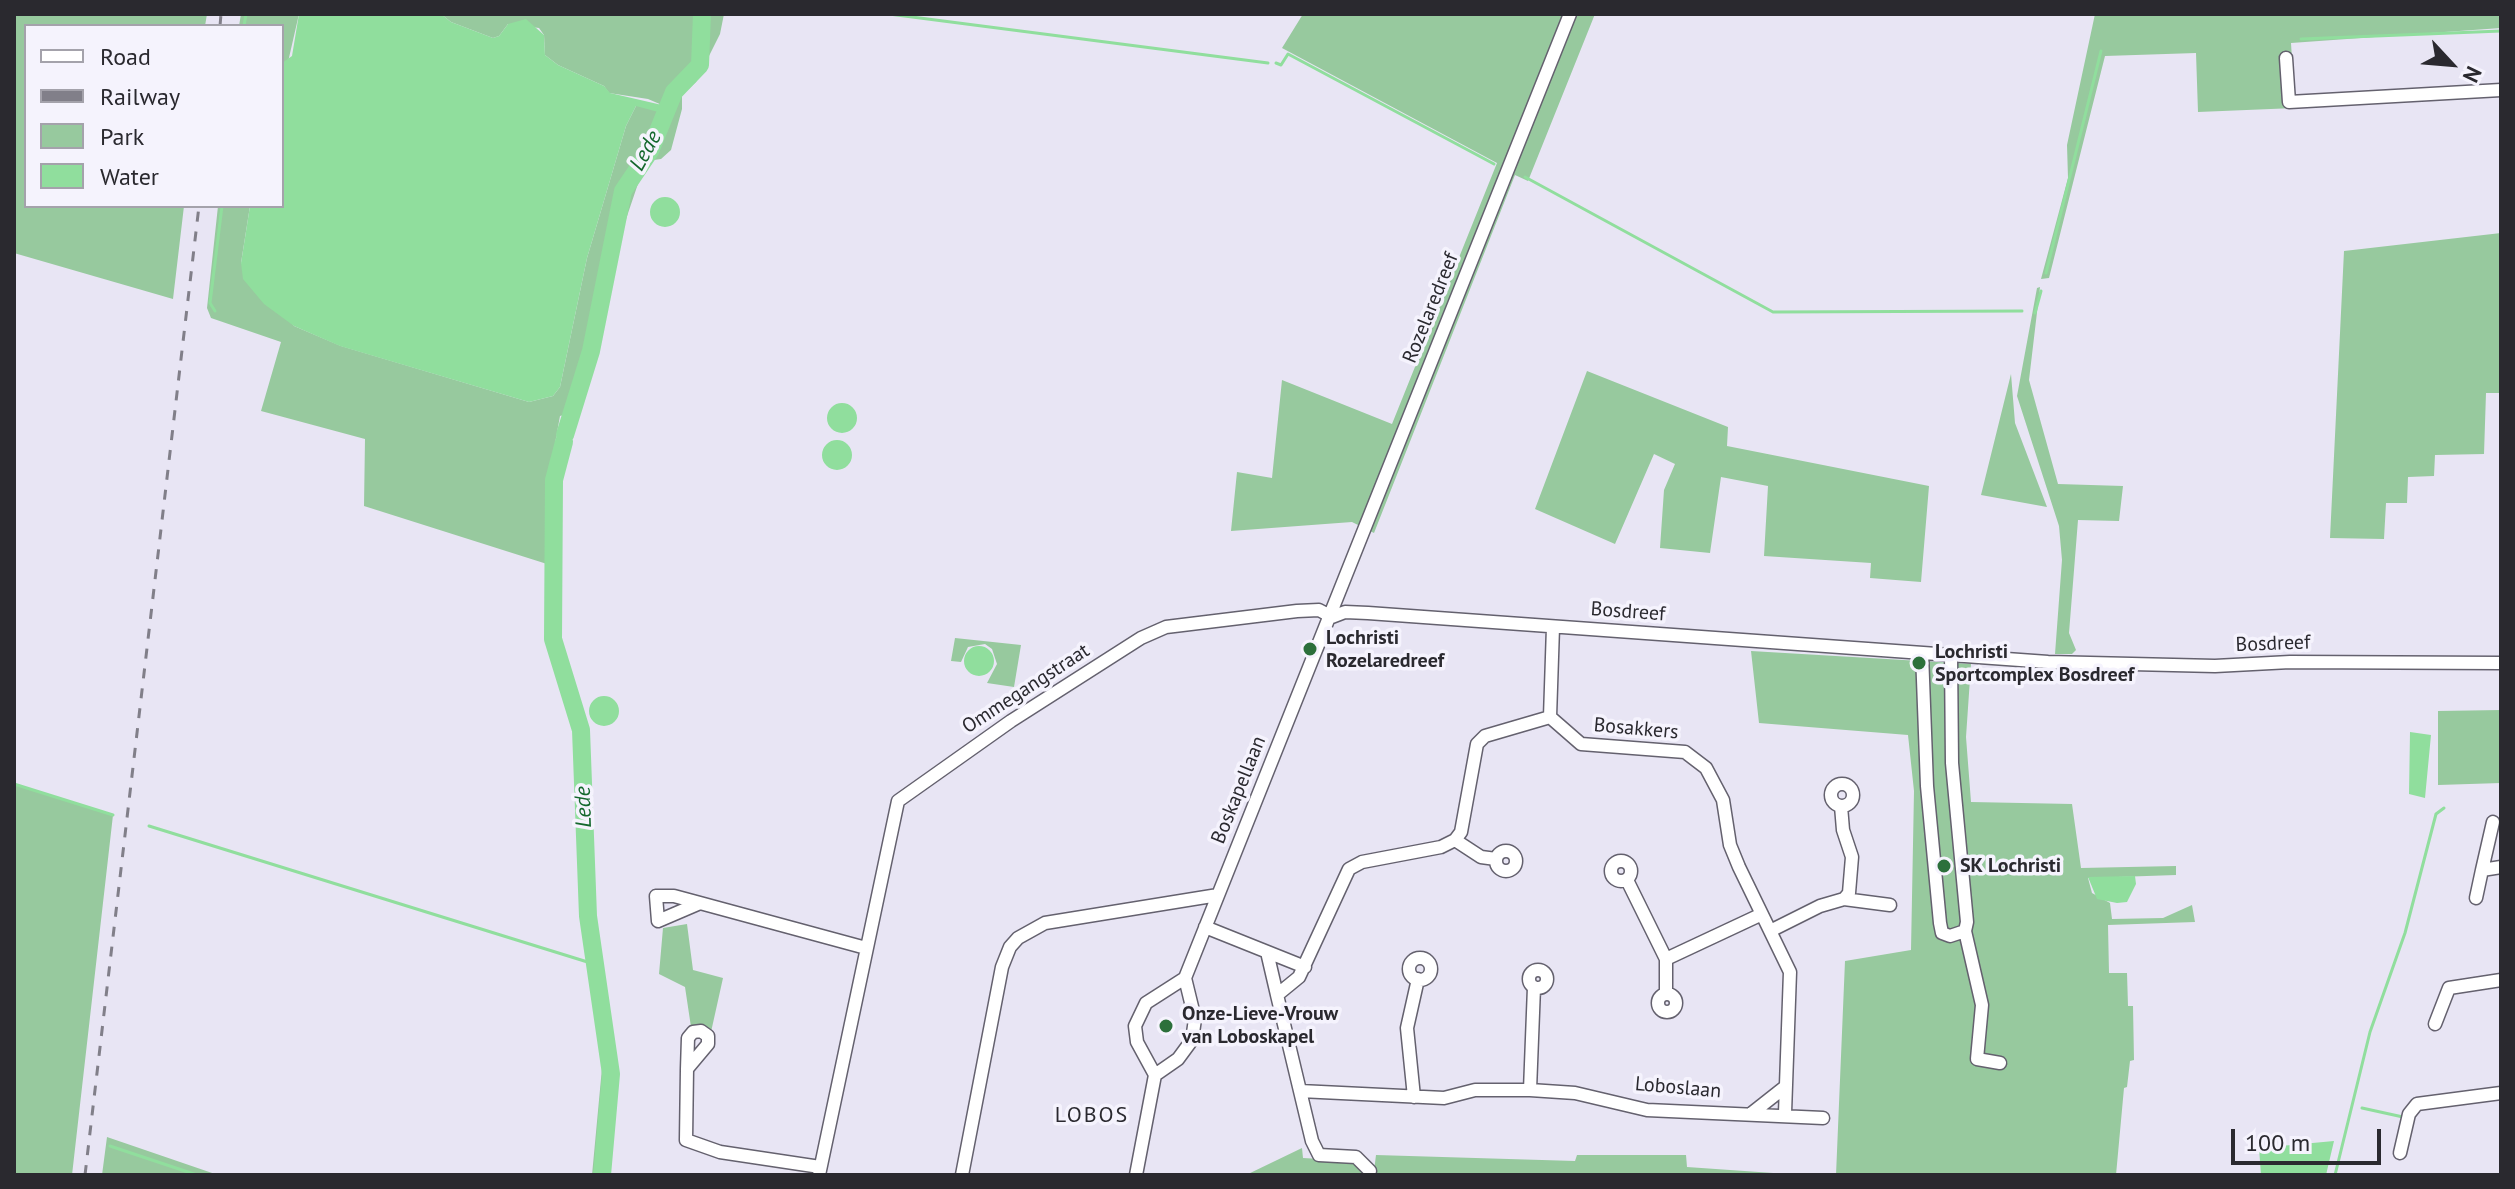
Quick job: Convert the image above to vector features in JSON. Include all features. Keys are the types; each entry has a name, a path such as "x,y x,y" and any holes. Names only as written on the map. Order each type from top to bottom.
{"street":[{"name":"Rozelaredreef","path":"1332,617 1570,14"},
{"path":"2286,58 2289,102 2501,90"},
{"name":"Ommegangstraat","path":"820,1171 898,801 1011,721 1141,638 1166,627 1297,611 1319,610 1332,617"},
{"name":"Bosdreef","path":"1332,617 1345,612 1951,655 2215,666 2290,662 2501,663"},
{"name":"Boskapellaan","path":"1185,978 1332,617"},
{"path":"1277,995 1299,977 1305,967 1349,869 1362,862 1441,847 1455,840 1461,832 1477,744 1485,736 1550,717 1553,627"},
{"path":"1922,653 1927,786 1940,923 1942,933 1950,936 1965,931"},
{"path":"1951,655 1952,763 1965,931 1982,1005 1977,1059 2000,1063"},
{"name":"Bosakkers","path":"1550,717 1581,744 1685,752 1706,768 1723,800 1730,845 1760,915 1772,930 1790,972 1785,1113"},
{"path":"1841,806 1853,869 1852,887 1844,899"},
{"path":"2476,898 2493,822"},
{"path":"1455,840 1481,857 1496,859"},
{"path":"2482,870 2501,867"},
{"path":"1627,880 1666,959 1666,991"},
{"path":"962,1175 1002,967 1010,947 1026,931 1045,923 1218,895"},
{"path":"1772,930 1820,906 1844,899 1890,905"},
{"path":"700,903 866,948"},
{"path":"1666,959 1760,915"},
{"path":"1205,927 1305,967"},
{"path":"1267,952 1312,1141 1319,1155 1356,1157 1370,1171"},
{"path":"1136,1175 1155,1075 1137,1042 1137,1018 1146,1003 1185,978 1193,1003 1194,1033 1178,1059 1155,1075"},
{"path":"1414,1097 1407,1028 1418,979"},
{"path":"2435,1024 2449,988 2501,980"},
{"path":"1530,1090 1534,987"},
{"path":"687,1069 686,1140 720,1152 820,1171"},
{"path":"1752,1113 1785,1087"},
{"name":"Loboslaan","path":"1300,1091 1444,1098 1475,1090 1530,1090 1575,1093 1647,1110 1785,1113 1823,1118"},
{"path":"2400,1153 2409,1114 2417,1104 2501,1093"}],"green space":[{"path":"14,14 207,14 205,24 24,24 24,208 184,208 173,299 14,253"},
{"path":"241,14 299,14 288,62 284,63 284,24 239,24"},
{"path":"441,14 724,14 720,34 696,82 682,95 682,109 671,150 661,159 647,161 644,166 624,225 599,345 577,411 560,416 547,488 547,564 364,506 365,439 261,411 281,342 211,318 207,308 218,208 250,208 241,263 294,326 341,346 529,402 553,396 560,387 587,258 626,126 636,106 662,105 648,99 609,93 604,86 558,65 545,55 544,35 539,28 508,24 499,36 493,38 451,22"},
{"path":"1303,14 1595,14 1528,181 1515,175 1374,533 1352,522 1231,531 1237,472 1272,478 1282,380 1392,424 1497,163 1282,48"},
{"path":"2095,14 2501,14 2501,28 2291,43 2295,108 2198,112 2196,53 2105,56 2049,278 2041,279 2068,178 2067,145"},
{"path":"2501,233 2501,393 2486,393 2484,454 2435,455 2434,476 2408,477 2407,503 2386,503 2384,539 2330,538 2344,251"},
{"path":"2040,287 2029,380 2058,484 2123,486 2119,521 2078,520 2069,633 2076,650 2072,654 2055,654 2062,560 2059,526 2017,396 2037,288"},
{"path":"1587,371 1728,427 1727,446 1929,486 1921,582 1870,578 1871,563 1764,556 1768,486 1721,477 1710,553 1660,548 1664,490 1675,464 1654,454 1615,544 1535,509"},
{"path":"2011,374 2015,423 2047,507 1981,495"},
{"path":"955,638 1021,645 1014,687 987,683 997,664 992,649 985,644 968,647 961,662 951,661"},
{"name":"SK Lochristi","path":"1751,651 1971,664 1966,737 1971,802 2072,804 2081,868 2176,866 2176,875 2088,878 2092,893 2110,903 2112,919 2163,918 2192,905 2195,922 2108,925 2109,973 2127,973 2128,1006 2133,1006 2134,1060 2130,1061 2127,1087 2124,1088 2116,1175 1836,1175 1845,961 1911,950 1914,791 1908,735 1759,723"},
{"path":"2501,710 2501,783 2438,785 2438,711"},
{"path":"14,784 113,815 72,1175 14,1175"},
{"path":"687,924 693,970 723,978 711,1032 700,1025 691,1027 685,987 659,974 663,928"},
{"path":"602,1068 608,1069 602,1150 598,1175 592,1175"},
{"path":"107,1137 218,1175 102,1175"},
{"path":"1302,1148 1303,1158 1354,1161 1374,1171 1376,1155 1575,1161 1577,1155 1686,1155 1687,1167 1802,1175 1246,1175"}],"water":[{"path":"299,14 441,14 451,22 493,38 499,36 508,24 526,19 544,35 545,55 558,65 604,86 610,93 662,105 662,113 636,106 626,126 587,258 560,387 553,396 529,402 340,346 294,326 264,304 243,279 241,263 250,208 284,208 284,62 292,56"},
{"path":"665,197 676,201 680,212 676,223 665,227 654,223 650,212 654,201"},
{"path":"842,403 853,407 857,418 853,429 842,433 831,429 827,418 831,407"},
{"path":"837,440 848,444 852,455 848,466 837,470 826,466 822,455 826,444"},
{"path":"979,646 985,647 993,655 993,667 985,675 979,676 973,675 965,667 964,661 965,655 973,647"},
{"path":"604,696 610,697 618,705 618,717 610,725 604,726 598,725 590,717 589,711 590,705 598,697"},
{"path":"2410,732 2431,735 2425,798 2409,794"},
{"path":"2135,876 2136,884 2127,902 2117,903 2097,899 2088,877"},
{"path":"2334,1141 2326,1175 2261,1175 2259,1148"}],"waterway":[{"path":"244,24 246,14"},
{"name":"Lede","path":"565,435 591,351 623,191 650,151 674,92 700,65 702,14"},
{"path":"889,14 1268,63"},
{"path":"2301,39 2501,31"},
{"path":"2046,273 2101,51"},
{"path":"1276,63 1281,65 1288,54 1494,164"},
{"path":"658,108 667,110"},
{"path":"1525,177 1773,312 2022,311"},
{"path":"215,311 210,303 222,208"},
{"path":"2035,313 2041,291"},
{"name":"Lede","path":"564,442 554,480 553,639 581,730 588,916 611,1074 602,1175"},
{"path":"14,784 113,815"},
{"path":"2335,1175 2370,1032 2405,933 2436,814 2444,808"},
{"path":"149,826 594,964"},
{"path":"2362,1108 2403,1117"},
{"path":"110,1146 197,1175"}],"railway":[{"path":"220,24 221,14"},
{"path":"85,1175 199,208"}],"place":[{"name":"Lochristi Rozelaredreef","path":"1310,649"},
{"name":"Lochristi Sportcomplex Bosdreef","path":"1919,663"},
{"name":"SK Lochristi","path":"1944,866"},
{"name":"Onze-Lieve-Vrouw van Loboskapel","path":"1166,1026"}],"district":[{"name":"LOBOS","path":"1092,1116"}]}
